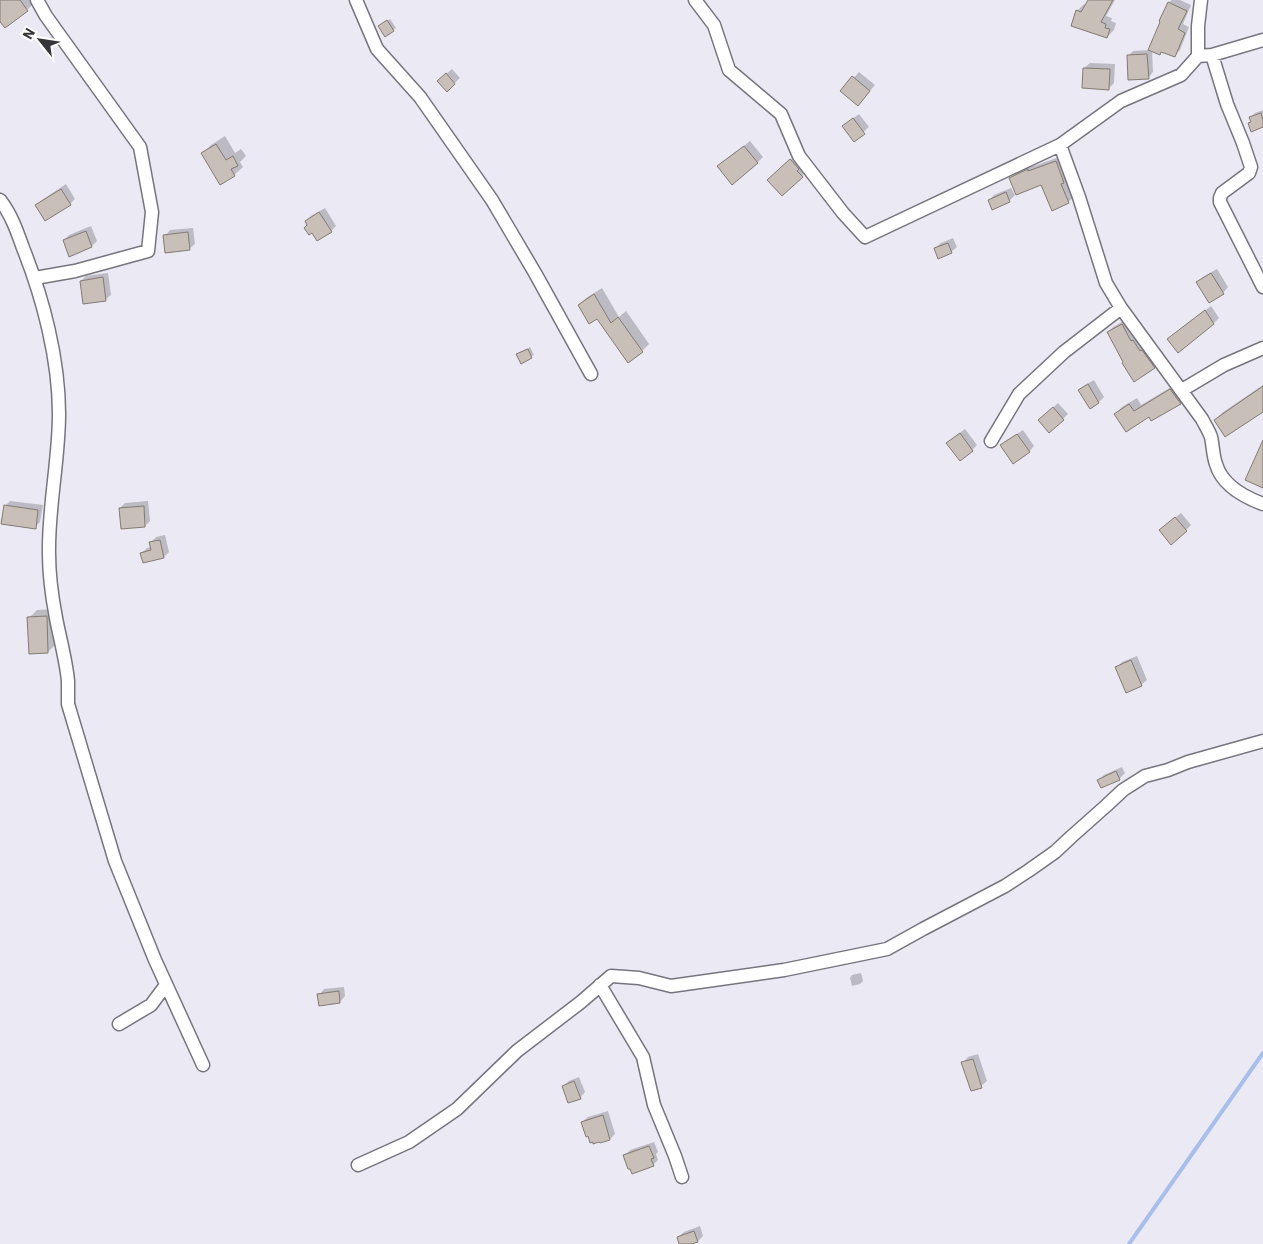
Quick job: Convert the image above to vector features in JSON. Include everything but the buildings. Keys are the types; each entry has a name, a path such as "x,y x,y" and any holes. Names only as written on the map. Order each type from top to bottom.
{"street":[{"path":"35,278 75,271 148,250 152,212 140,147 46,16 37,0"},
{"path":"356,0 377,48 420,97 492,200 591,374"},
{"path":"695,0 714,25 729,70 781,114 798,156 843,213 865,237 1060,145 1121,101 1181,75 1198,56 1198,26 1201,0"},
{"path":"1198,56 1212,55 1263,40"},
{"path":"1212,55 1227,104 1251,167 1249,173 1222,193 1220,202 1263,287"},
{"path":"1060,145 1079,197 1106,283 1121,308 1202,419 1210,435 1216,466 1222,477 1230,486 1263,504"},
{"path":"0,200 15,226 35,278 56,364 59,413 48,554 55,615 68,682 68,704 115,861 166,985 203,1066"},
{"path":"992,441 1019,394 1064,352 1121,308"},
{"path":"1182,390 1224,365 1263,348"},
{"path":"358,1165 409,1142 457,1109 517,1051 581,1002 611,976 639,978 671,986 784,970 887,949 1005,886 1028,871 1055,852 1123,790 1145,776 1263,741"},
{"path":"119,1024 151,1005 166,985"},
{"path":"600,985 643,1057 654,1105 682,1177"}],"waterway":[{"path":"1129,1244 1263,1053"}]}
